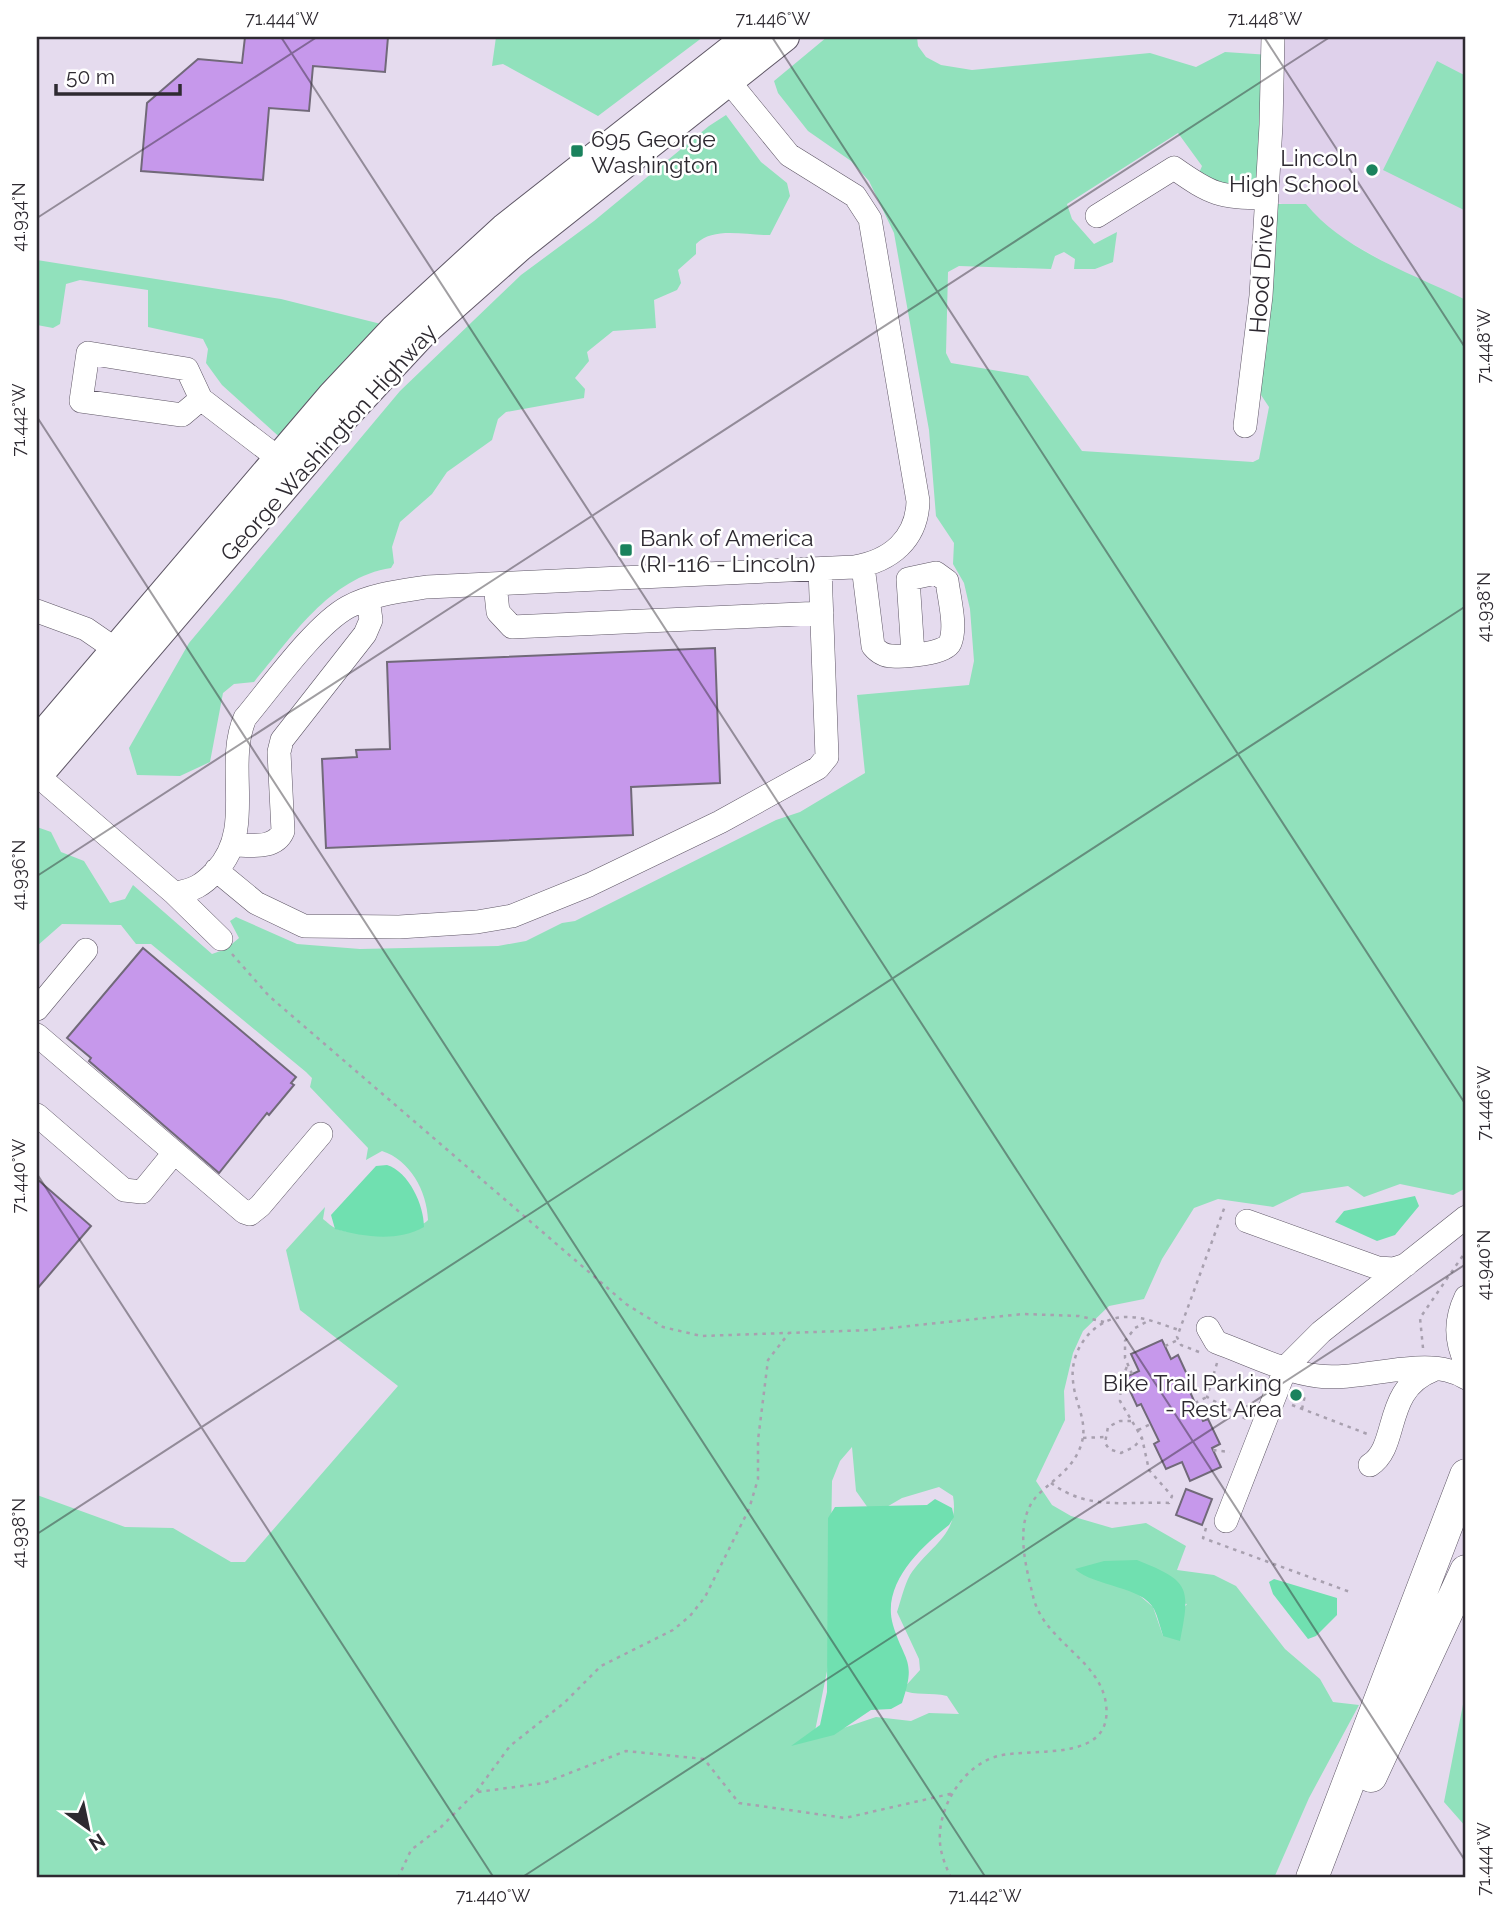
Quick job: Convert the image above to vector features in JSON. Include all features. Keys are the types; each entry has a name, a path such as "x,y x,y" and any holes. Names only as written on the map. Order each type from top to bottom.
{"highway":[{"path":"1312,1878 1466,1475"},
{"path":"1325,1878 1466,1571"}],"main road":[{"name":"George Washington Highway","path":"37,776 343,419 418,338 721,72 747,37"},
{"name":"George Washington Highway","path":"37,741 278,458 373,351 459,267 721,72 785,37"}],"street":[{"name":"Hood Drive","path":"1245,426 1258,327 1273,37"},
{"path":"174,894 191,892 216,870 232,845 238,821 235,754 237,736 245,718 328,621 348,607 369,599 427,587 863,566 876,564 894,552 909,536 916,521 918,500 870,219 855,196 789,155 721,72"},
{"path":"1097,216 1174,168 1206,191 1232,197 1266,198"},
{"path":"201,399 181,415 80,401 88,353 187,369 201,399 278,458"},
{"path":"863,566 873,646 879,653 892,656 940,652 949,645 952,635 947,581 936,573 908,579 913,654"},
{"path":"216,870 256,904 304,926 399,927 477,922 512,916 589,885 720,822 827,757 829,742 820,569"},
{"path":"495,584 498,612 512,627 822,613"},
{"path":"232,845 270,844 279,839 283,831 279,752 282,740 365,634 371,620 369,599"},
{"path":"37,611 86,629 116,649"},
{"path":"37,776 174,894 221,939"},
{"path":"37,1009 86,950"},
{"path":"37,1035 239,1208 250,1214 321,1133"},
{"path":"37,1115 124,1191 133,1194 142,1192 174,1153"},
{"path":"1217,1523 1286,1367 1321,1332 1466,1217"},
{"path":"1247,1221 1378,1268 1394,1269 1409,1263"},
{"path":"1466,1297 1457,1324 1460,1348 1466,1363"},
{"path":"1208,1328 1216,1342 1286,1367 1330,1377 1432,1361 1466,1378"},
{"path":"1370,1465 1380,1455 1403,1394 1432,1361"}],"path":[{"path":"221,939 269,996 645,1318 683,1334 701,1335 871,1330 1033,1314 1079,1316 1104,1322"},
{"path":"1178,1340 1225,1206"},
{"path":"1432,1361 1420,1318 1466,1251"},
{"path":"951,1878 941,1850 940,1832 945,1810 954,1793 973,1770 987,1759 1004,1754 1078,1748 1099,1734 1105,1720 1106,1702 1099,1685 1087,1668 1044,1623 1032,1596 1024,1548 1026,1517 1032,1502 1072,1464 1083,1438 1083,1415 1074,1390 1073,1364 1083,1341 1104,1322 1120,1317 1151,1321 1180,1330"},
{"path":"1132,1374 1123,1351 1125,1341 1140,1324 1151,1321"},
{"path":"398,1878 411,1850 441,1827 476,1792 510,1746 564,1703 601,1666 673,1630 690,1616 705,1597 749,1509 758,1479 758,1440 768,1360 789,1332"},
{"path":"1165,1346 1178,1340"},
{"path":"1178,1340 1185,1347 1207,1355"},
{"path":"1195,1403 1207,1397 1218,1359"},
{"path":"1051,1483 1076,1499 1092,1503 1169,1503 1172,1496 1147,1465 1142,1438 1122,1407 1119,1395 1128,1364"},
{"path":"1207,1397 1246,1419"},
{"path":"1274,1399 1370,1435"},
{"path":"1242,1430 1248,1414"},
{"path":"1104,1437 1113,1423 1133,1421"},
{"path":"1138,1430 1151,1424"},
{"path":"1083,1438 1104,1437"},
{"path":"1104,1437 1109,1449 1121,1452 1134,1447 1142,1438"},
{"path":"1213,1450 1234,1453"},
{"path":"1217,1523 1203,1538 1350,1592"},
{"path":"476,1792 544,1783 626,1751 704,1759 739,1803 845,1818 954,1793"}],"shaded area":[{"path":"496,37 703,37 598,116 503,64 492,66"},
{"path":"827,37 917,37 918,46 926,57 941,65 972,70 1150,53 1196,67 1225,52 1270,55 1265,185 1231,186 1206,178 1199,173 1202,166 1178,133 1067,204 1072,219 1094,244 1117,232 1113,262 1095,269 1074,269 1075,259 1064,252 1055,256 1051,269 959,266 948,272 946,353 951,363 1028,376 1082,451 1253,462 1259,459 1269,407 1249,377 1266,204 1306,204 1322,221 1359,248 1466,300 1466,1188 1453,1195 1400,1184 1364,1197 1348,1186 1302,1193 1273,1207 1218,1199 1194,1208 1162,1259 1144,1299 1109,1306 1083,1331 1073,1353 1064,1391 1065,1420 1036,1481 1052,1505 1071,1516 1112,1528 1146,1523 1186,1546 1177,1570 1214,1575 1236,1586 1285,1649 1320,1679 1333,1702 1359,1705 1309,1798 1274,1878 37,1878 37,1495 125,1527 173,1528 231,1562 245,1562 398,1386 300,1310 286,1250 325,1207 323,1219 335,1228 345,1231 370,1233 399,1230 412,1228 428,1220 424,1198 409,1169 392,1155 382,1151 366,1160 368,1148 310,1087 312,1078 151,944 136,944 121,925 62,924 37,946 37,827 51,832 61,852 84,861 110,903 125,899 133,885 212,954 226,949 239,938 230,921 236,917 297,944 360,949 498,946 526,941 562,923 575,921 776,820 800,812 865,773 857,695 969,685 974,661 970,609 964,583 953,564 954,543 936,516 929,430 894,233 869,181 851,161 808,131 778,93 774,81","holes":["852,1447 856,1491 873,1515 902,1498 939,1487 953,1496 952,1521 941,1539 910,1575 897,1612 919,1659 920,1670 902,1690 947,1696 959,1714 929,1713 911,1721 876,1717 817,1737 815,1731 829,1661 832,1481 840,1461","1140,1596 1187,1604 1163,1636 1153,1607"]},
{"name":"Lincoln High School","path":"1283,37 1466,37 1466,308 1275,200"},
{"path":"1437,61 1466,76 1466,211 1383,170"},
{"path":"726,115 761,162 787,183 790,196 770,235 731,233 703,238 696,244 696,254 678,270 681,283 677,290 654,300 656,328 613,331 587,352 589,361 575,378 585,389 584,398 506,412 498,419 492,440 447,472 432,494 400,522 392,547 394,563 391,568 349,583 331,596 298,629 254,682 234,684 223,693 210,762 180,776 137,775 129,748 189,643 400,391 521,275 594,221"},
{"path":"37,260 281,299 393,327 285,442 222,385 206,363 208,349 203,339 148,327 148,290 80,280 66,284 60,324 53,328 37,325"},
{"path":"387,1165 402,1175 414,1190 424,1227 403,1235 380,1237 335,1229 331,1215 376,1166"},
{"path":"1415,1196 1419,1206 1395,1235 1377,1241 1335,1222 1344,1211"},
{"path":"935,1499 952,1508 954,1517 949,1525 916,1555 898,1581 893,1595 893,1625 909,1669 902,1703 891,1709 871,1710 834,1735 791,1746 820,1725 827,1692 828,1518 835,1507 927,1505"},
{"path":"1137,1560 1167,1574 1182,1588 1185,1608 1180,1641 1163,1636 1154,1609 1148,1601 1129,1591 1094,1580 1075,1569 1104,1561"},
{"path":"1274,1579 1337,1598 1337,1615 1316,1636 1308,1639 1273,1594 1269,1582"},
{"path":"1466,1689 1466,1827 1444,1802"}],"building":[{"path":"245,37 388,37 385,72 313,66 309,111 269,108 263,180 141,171 147,103 198,59 242,63"},
{"path":"715,648 720,783 631,787 633,835 326,848 322,759 357,757 356,750 390,749 387,662"},
{"path":"143,948 296,1077 291,1083 294,1085 269,1115 267,1113 219,1173 89,1061 91,1058 67,1038"},
{"path":"37,1179 91,1226 37,1289"},
{"path":"1162,1340 1171,1359 1178,1355 1190,1381 1186,1383 1203,1421 1208,1419 1220,1444 1212,1448 1221,1467 1190,1481 1182,1462 1166,1469 1154,1444 1159,1441 1141,1404 1137,1406 1124,1378 1139,1371 1131,1354"},
{"path":"1186,1489 1212,1499 1202,1525 1176,1515"}],"place":[{"name":"695 George Washington","path":"577,151"},
{"name":"Lincoln High School","path":"1372,170"},
{"name":"Bank of America (RI-116 - Lincoln)","path":"626,550"},
{"name":"Bike Trail Parking - Rest Area","path":"1296,1395"}]}
